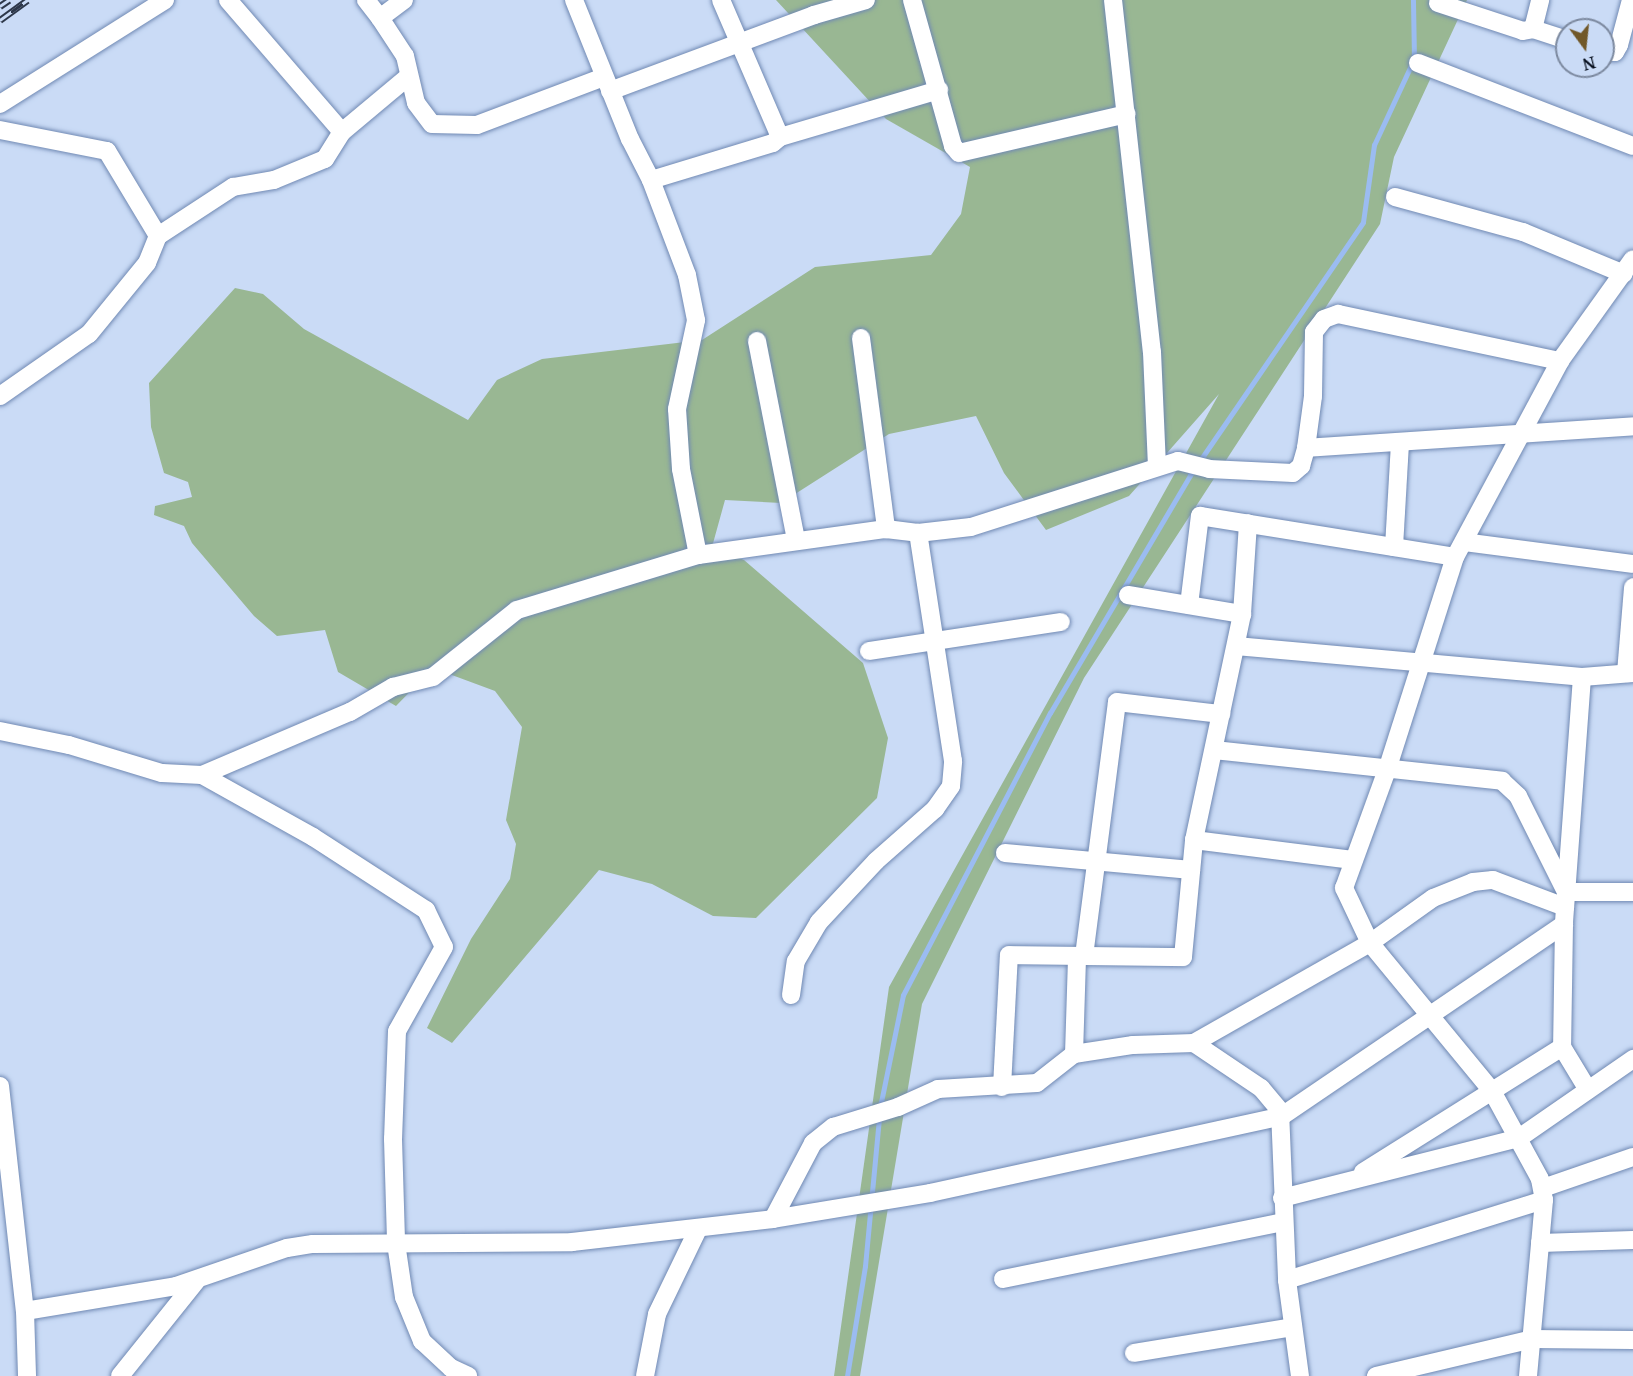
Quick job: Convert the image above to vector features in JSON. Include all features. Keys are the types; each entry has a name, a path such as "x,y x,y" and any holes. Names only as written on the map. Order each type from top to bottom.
{"street":[{"path":"0,104 165,0"},
{"path":"228,0 342,132"},
{"path":"366,0 405,56 416,103 432,124 477,125 740,44 866,0"},
{"path":"380,18 404,0"},
{"path":"574,0 607,84 651,180 687,275 696,321 677,409 681,468 698,555"},
{"path":"721,0 780,137"},
{"path":"912,0 959,153 1127,114"},
{"path":"1113,0 1152,352 1157,465"},
{"path":"1533,29 1540,0"},
{"path":"1615,52 1631,0"},
{"path":"1438,3 1523,31 1533,29 1555,36"},
{"path":"1418,63 1633,146"},
{"path":"0,396 88,334 147,263 158,236 233,187 274,180 325,159 342,132 409,76"},
{"path":"651,180 773,143 780,137 939,90"},
{"path":"0,130 107,151 158,236"},
{"path":"1395,197 1523,232 1628,267 1560,361 1518,435 1460,550 1387,770 1344,888 1370,943 1492,1091 1519,1138 1544,1194 1528,1376"},
{"path":"0,731 69,745 162,773 202,775 350,712 393,687 433,677 517,610 698,555 796,539 886,529 918,533 971,527 1157,465 1178,461 1209,469 1293,473 1301,466 1306,448 1313,396 1314,332 1324,319 1338,314 1560,361"},
{"path":"861,338 886,529"},
{"path":"757,341 796,539"},
{"path":"1306,448 1400,444 1633,426"},
{"path":"1394,547 1400,444"},
{"path":"1189,605 1200,516 1394,547 1633,564"},
{"path":"1002,1087 1009,955 1183,957 1194,840 1242,614 1248,523"},
{"path":"791,995 796,961 819,922 876,861 936,809 951,786 953,761 918,533"},
{"path":"1236,646 1582,677 1629,673 1633,587"},
{"path":"1128,595 1242,614"},
{"path":"869,651 936,643 1061,622"},
{"path":"1582,677 1565,908 1562,1047 1588,1090"},
{"path":"1074,1054 1081,956 1097,861 1118,702 1221,714"},
{"path":"1214,750 1387,770 1493,779 1511,788 1565,908"},
{"path":"202,775 314,837 414,901 426,910 442,939 443,952 397,1031 393,1139 396,1243 404,1297 422,1341 451,1368 468,1376"},
{"path":"1194,840 1353,860"},
{"path":"1005,853 1191,870"},
{"path":"773,1219 813,1143 825,1132 898,1107 930,1091 1037,1083 1074,1054 1133,1045 1194,1043 1370,943 1422,904 1473,882 1493,880 1565,908"},
{"path":"25,1311 196,1281 300,1246 572,1242 773,1219 930,1193 1282,1116 1429,1016 1565,908 1633,892"},
{"path":"1194,1043 1261,1088 1282,1116 1282,1198 1287,1281 1300,1376"},
{"path":"1348,1182 1562,1047"},
{"path":"1282,1198 1519,1138 1633,1059"},
{"path":"0,1086 25,1311 27,1376"},
{"path":"1287,1281 1544,1194 1633,1157"},
{"path":"1003,1279 1283,1222"},
{"path":"645,1376 657,1314 698,1229"},
{"path":"1540,1243 1633,1239"},
{"path":"120,1376 196,1281"},
{"path":"1134,1353 1293,1327"},
{"path":"1376,1376 1532,1339 1633,1340"}],"green space":[{"path":"776,0 1467,0 1394,157 1380,224 1084,678 922,1004 860,1376 834,1376 889,987 1219,394 1129,496 1046,530 1004,473 976,416 889,434 781,503 725,500 712,547 744,560 863,663 888,738 877,798 756,918 713,916 652,884 599,870 452,1043 427,1028 471,939 510,879 516,844 506,820 522,727 495,691 433,668 396,706 338,672 325,630 277,636 254,616 192,543 184,526 154,515 155,506 192,497 188,482 164,473 151,427 149,383 235,288 263,294 304,329 468,420 497,380 542,359 702,340 815,267 931,255 961,214 970,167 886,119"}],"waterway":[{"path":"847,1376 865,1266 880,1107 903,995 1050,713 1190,475 1363,222 1374,145 1414,59 1413,0"}],"railway":[{"path":"0,6 9,0"},
{"path":"0,20 28,0"}]}
